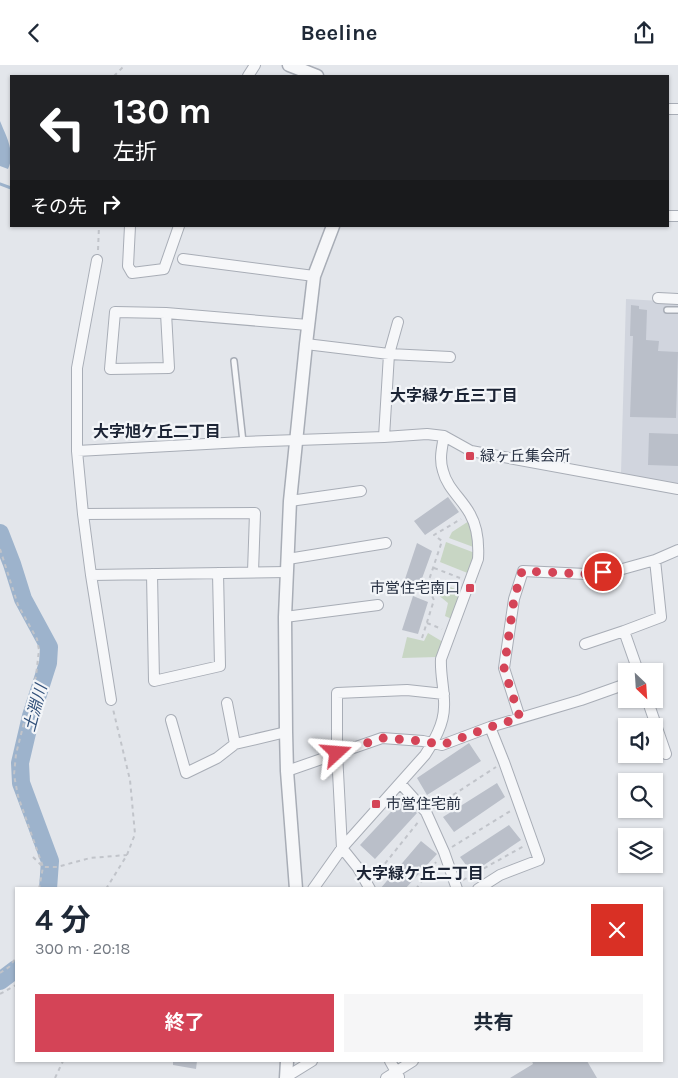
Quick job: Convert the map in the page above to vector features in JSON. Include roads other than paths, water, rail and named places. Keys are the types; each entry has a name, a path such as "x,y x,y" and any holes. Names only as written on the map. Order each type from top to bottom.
{"street":[{"path":"289,65 314,72"},
{"path":"130,227 128,267 132,273 164,269 179,227"},
{"path":"296,887 287,771 286,572 290,501 314,276 333,227"},
{"path":"97,259 77,368 77,451 82,514 111,700"},
{"path":"183,259 314,276"},
{"path":"658,297 678,299"},
{"path":"166,313 169,368 110,369 115,312 166,313 308,325"},
{"path":"384,437 390,354 398,322"},
{"path":"306,344 390,354 450,357"},
{"path":"77,451 426,434 444,436 471,451 678,489"},
{"path":"314,887 342,848 425,755 433,743 442,722 444,694 440,669 441,659 478,559 479,545 470,513 450,487 443,471 440,455 444,436"},
{"path":"290,501 361,491"},
{"path":"82,514 255,513 253,573"},
{"path":"288,559 386,543"},
{"path":"520,718 504,669 514,599 522,571 586,574 619,570 655,560 678,550"},
{"path":"585,644 661,617 655,560"},
{"path":"91,575 286,572"},
{"path":"152,574 154,681 220,666 218,573"},
{"path":"285,617 378,605"},
{"path":"624,631 635,663"},
{"path":"287,771 382,738 423,741 442,745 490,727 618,687"},
{"path":"369,887 358,868 342,848 337,753 337,693 407,690 444,694"},
{"path":"227,703 235,744"},
{"path":"650,708 666,754"},
{"path":"170,721 186,773 217,758 235,744 286,732"},
{"path":"481,887 500,875 539,860 520,804 490,727"},
{"path":"400,783 426,813 444,852 456,887"},
{"path":"286,1078 287,1062"},
{"path":"286,1078 310,1062"},
{"path":"391,1062 398,1075"},
{"path":"386,1078 398,1075 412,1062"}],"lane":[{"path":"667,310 678,311"},
{"path":"234,361 242,442"}],"water":[{"path":"0,121 10,148 10,163 8,169 0,166"}],"waterway":[{"path":"0,184 10,188"},
{"name":"土淵川","path":"0,533 23,599 49,647 48,663 31,716 20,763 21,783 50,861 48,887"},
{"name":"土淵川","path":"0,981 15,970"}],"place":[{"name":"緑ヶ丘集会所","path":"470,456"},
{"name":"市営住宅南口","path":"470,588"},
{"name":"市営住宅前","path":"376,804"}],"district":[{"name":"大字緑ケ丘三丁目","path":"454,395"},
{"name":"大字旭ケ丘二丁目","path":"157,431"},
{"name":"大字緑ケ丘二丁目","path":"420,873"}]}
